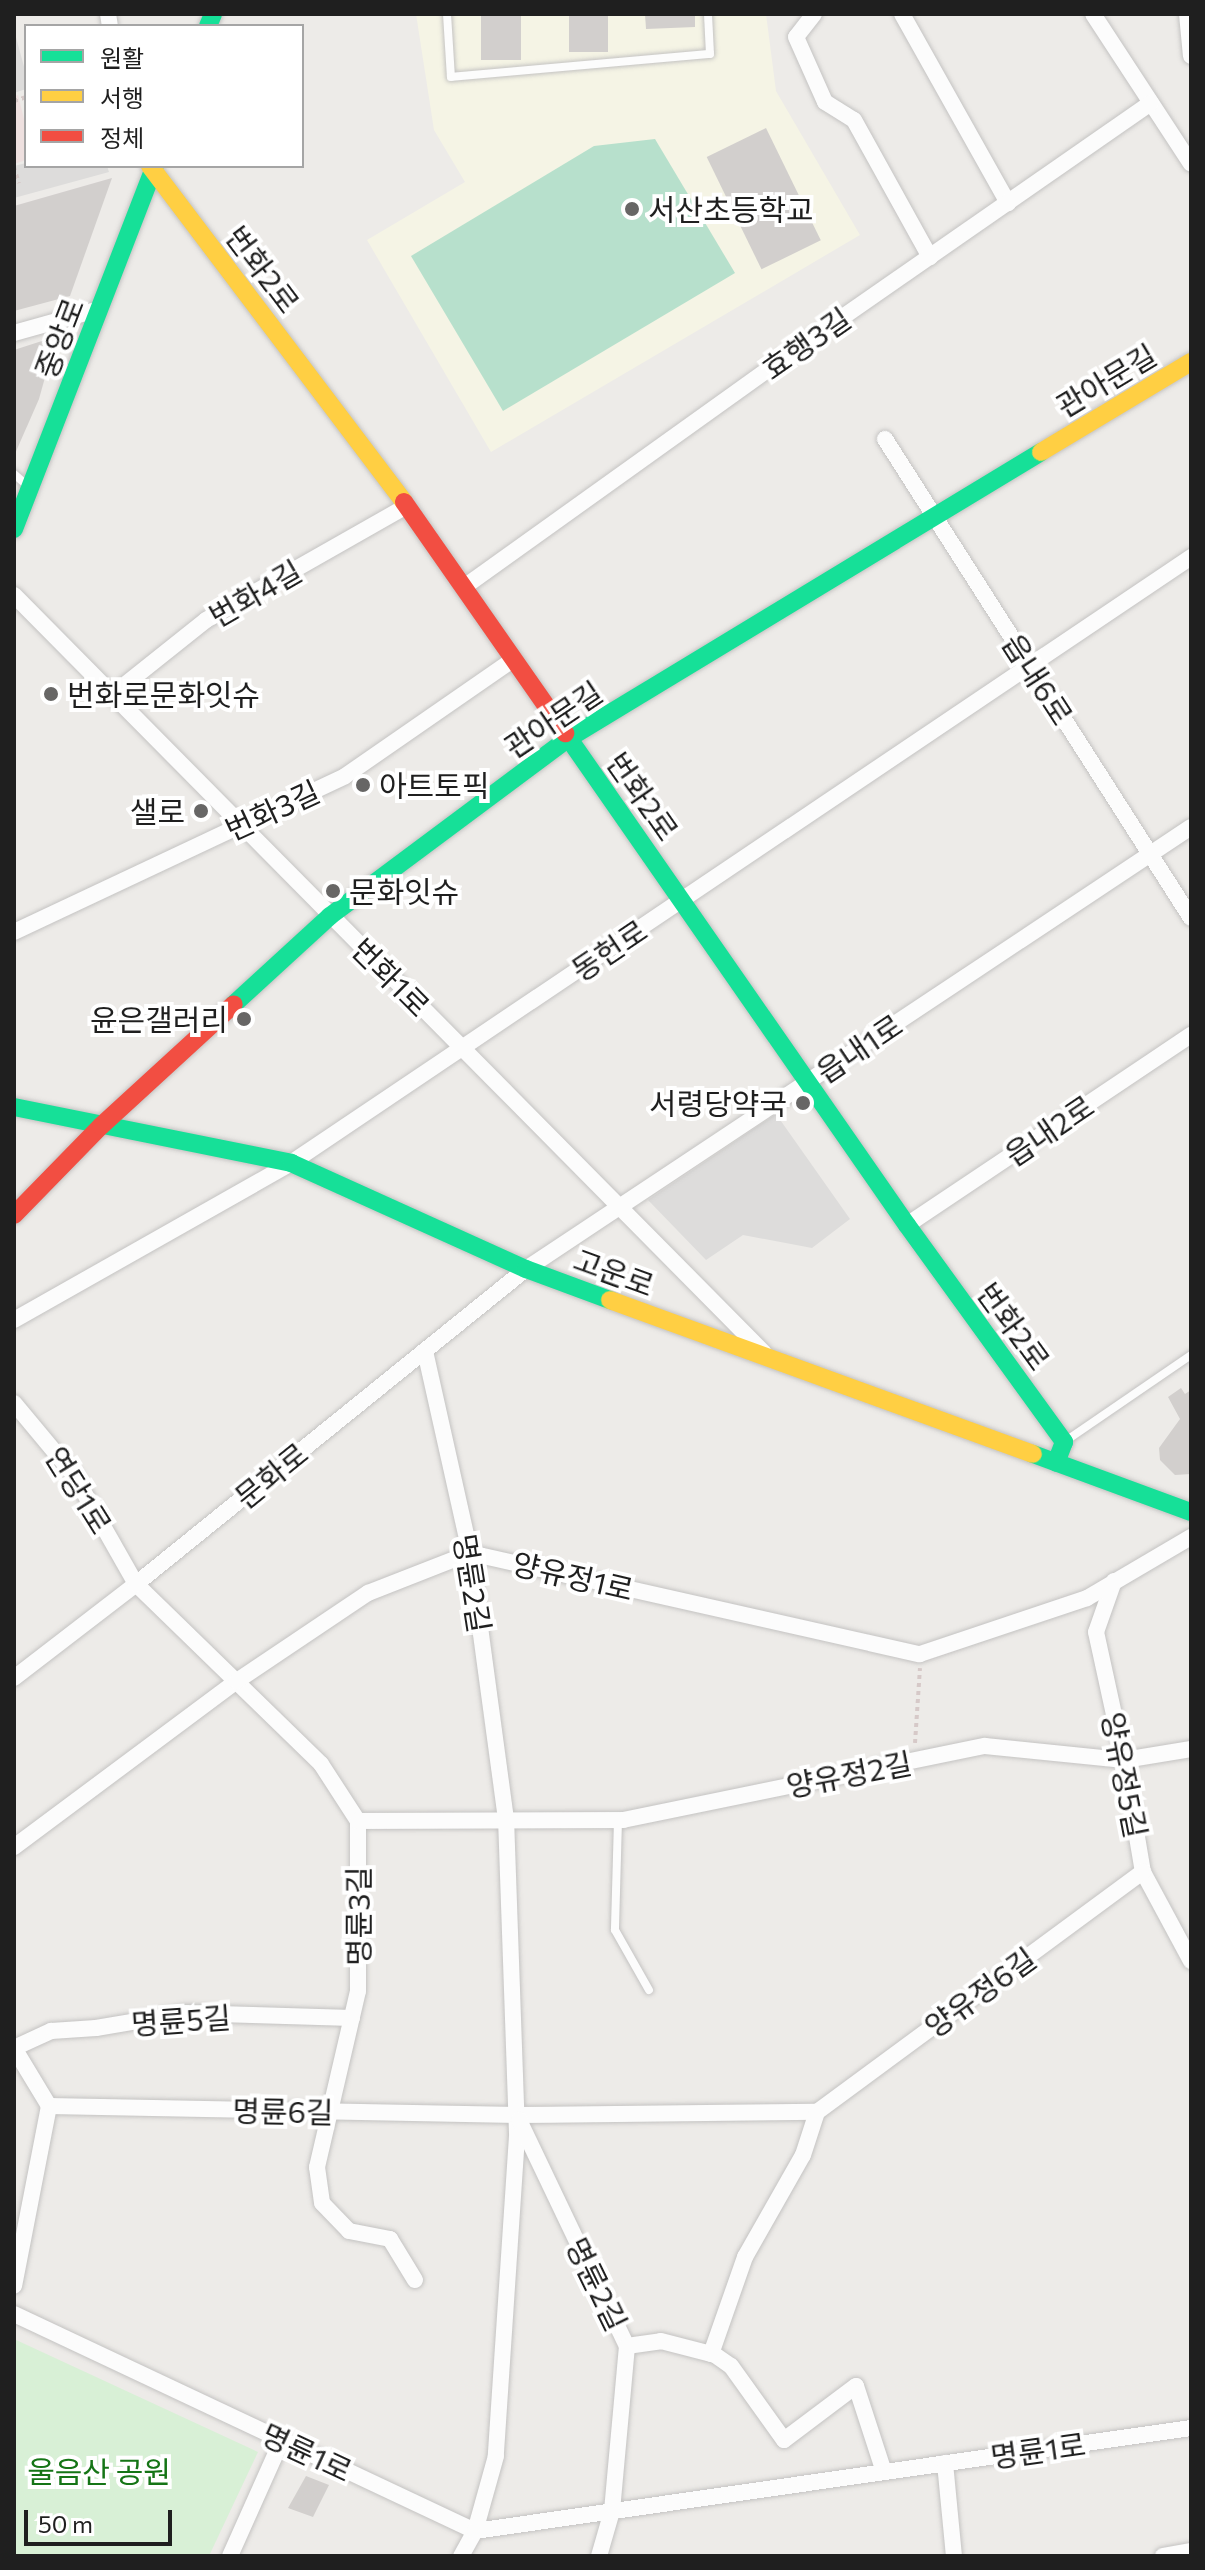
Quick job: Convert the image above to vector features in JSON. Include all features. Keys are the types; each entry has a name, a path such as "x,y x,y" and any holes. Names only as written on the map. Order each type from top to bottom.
{"street":[{"path":"814,14 796,37 825,102 854,120 930,257"},
{"path":"902,14 1008,203"},
{"path":"1093,14 1191,164"},
{"path":"1187,14 1191,56"},
{"name":"효행3길","path":"464,587 1151,103"},
{"name":"중앙로","path":"14,529 153,168"},
{"name":"번화2로","path":"153,168 407,506 907,1225 1064,1442"},
{"path":"14,333 100,309"},
{"name":"관아문길","path":"14,1215 101,1126 330,916 569,738 1191,362"},
{"name":"읍내6로","path":"885,439 1191,918"},
{"name":"번화4길","path":"112,695 206,620 407,506"},
{"name":"동헌로","path":"14,1320 291,1163 1191,557"},
{"name":"번화1로","path":"14,595 768,1357"},
{"name":"번화3길","path":"14,932 345,776 514,659"},
{"name":"읍내1로","path":"526,1269 1191,827"},
{"name":"읍내2로","path":"907,1225 1191,1035"},
{"name":"고운로","path":"14,1107 291,1163 526,1269 1191,1512"},
{"name":"문화로","path":"14,1678 136,1584 526,1269"},
{"name":"명륜2길","path":"425,1351 470,1553 506,1818 517,2115 496,2456 475,2531 461,2556"},
{"name":"연당1로","path":"14,1403 74,1475 136,1584"},
{"path":"1056,1463 1064,1442"},
{"path":"920,1654 1087,1598 1191,1537"},
{"name":"양유정1로","path":"14,1847 237,1681 368,1593 470,1553 920,1654"},
{"name":"양유정5길","path":"1114,1581 1096,1632 1124,1760 1143,1872 1191,1961"},
{"path":"136,1584 321,1764 358,1821 506,1818"},
{"name":"양유정2길","path":"506,1818 618,1820 985,1746 1124,1760 1191,1749"},
{"name":"명륜3길","path":"358,1821 358,1991 317,2167 322,2203 349,2231 390,2239 415,2280"},
{"name":"양유정6길","path":"817,2112 1143,1872"},
{"name":"명륜5길","path":"14,2048 51,2031 96,2028 186,2013 352,2018"},
{"path":"14,2048 49,2106 14,2286"},
{"name":"명륜6길","path":"49,2106 517,2115"},
{"path":"517,2115 817,2112 803,2155 745,2257 711,2354"},
{"name":"명륜2길","path":"517,2115 627,2346 612,2511"},
{"name":"명륜1로","path":"14,2314 475,2531 1191,2428"},
{"path":"627,2346 661,2341 711,2354 731,2366 784,2440 856,2386 884,2472"},
{"path":"230,2556 282,2440"},
{"path":"945,2463 954,2556"},
{"path":"599,2556 612,2511"},
{"path":"1163,2556 1191,2551"}],"lane":[{"path":"447,14 451,77 710,54 708,14"},
{"path":"14,474 30,488"},
{"path":"1064,1442 1191,1355"},
{"path":"618,1820 615,1930 649,1990"}],"path":[{"path":"14,167 19,183"},
{"path":"912,1761 920,1712 920,1654"}],"shaded area":[{"name":"서산초등학교","path":"416,14 766,14 776,91 860,235 491,452 367,240 465,182 434,130"},
{"path":"14,30 24,67 24,90 14,93"},
{"path":"18,95 24,119 24,161 14,164 14,96"},
{"path":"24,164 24,168 108,168 109,172 14,198 14,166"},
{"path":"776,1114 850,1219 812,1248 743,1235 706,1260 648,1200"}],"green space":[{"path":"655,139 735,273 503,411 411,256 594,146"},
{"name":"울음산 공원","path":"14,2339 258,2452 209,2556 14,2556"}],"building":[{"path":"481,14 521,14 521,60 481,60"},
{"path":"569,14 608,14 608,52 569,52"},
{"path":"645,14 695,14 695,27 646,29"},
{"path":"766,128 821,240 761,269 707,157"},
{"path":"112,178 70,296 14,311 14,206"},
{"path":"48,339 54,345 39,399 14,456 14,350"},
{"path":"1181,1388 1185,1394 1191,1390 1191,1474 1175,1475 1160,1460 1159,1448 1180,1419 1168,1397"},
{"path":"306,2476 329,2485 313,2517 288,2508"}],"traffic: fast":[{"path":"209,24 213,14"},
{"path":"14,529 154,168"},
{"path":"234,1004 330,916 569,738 1041,452"},
{"path":"565,733 907,1225 1064,1442 1056,1463"},
{"path":"14,1107 291,1163 526,1269 610,1300"},
{"path":"1033,1454 1191,1512"}],"traffic: slow":[{"path":"152,168 404,502"},
{"path":"1041,452 1191,362"},
{"path":"610,1300 1033,1454"}],"traffic: jam":[{"path":"404,502 565,733"},
{"path":"14,1215 101,1126 234,1004"}],"place":[{"name":"서산초등학교","path":"632,209"},
{"name":"번화로문화잇슈","path":"51,694"},
{"name":"아트토픽","path":"363,785"},
{"name":"샐로","path":"201,811"},
{"name":"문화잇슈","path":"333,891"},
{"name":"윤은갤러리","path":"244,1019"},
{"name":"서령당약국","path":"803,1103"}]}
